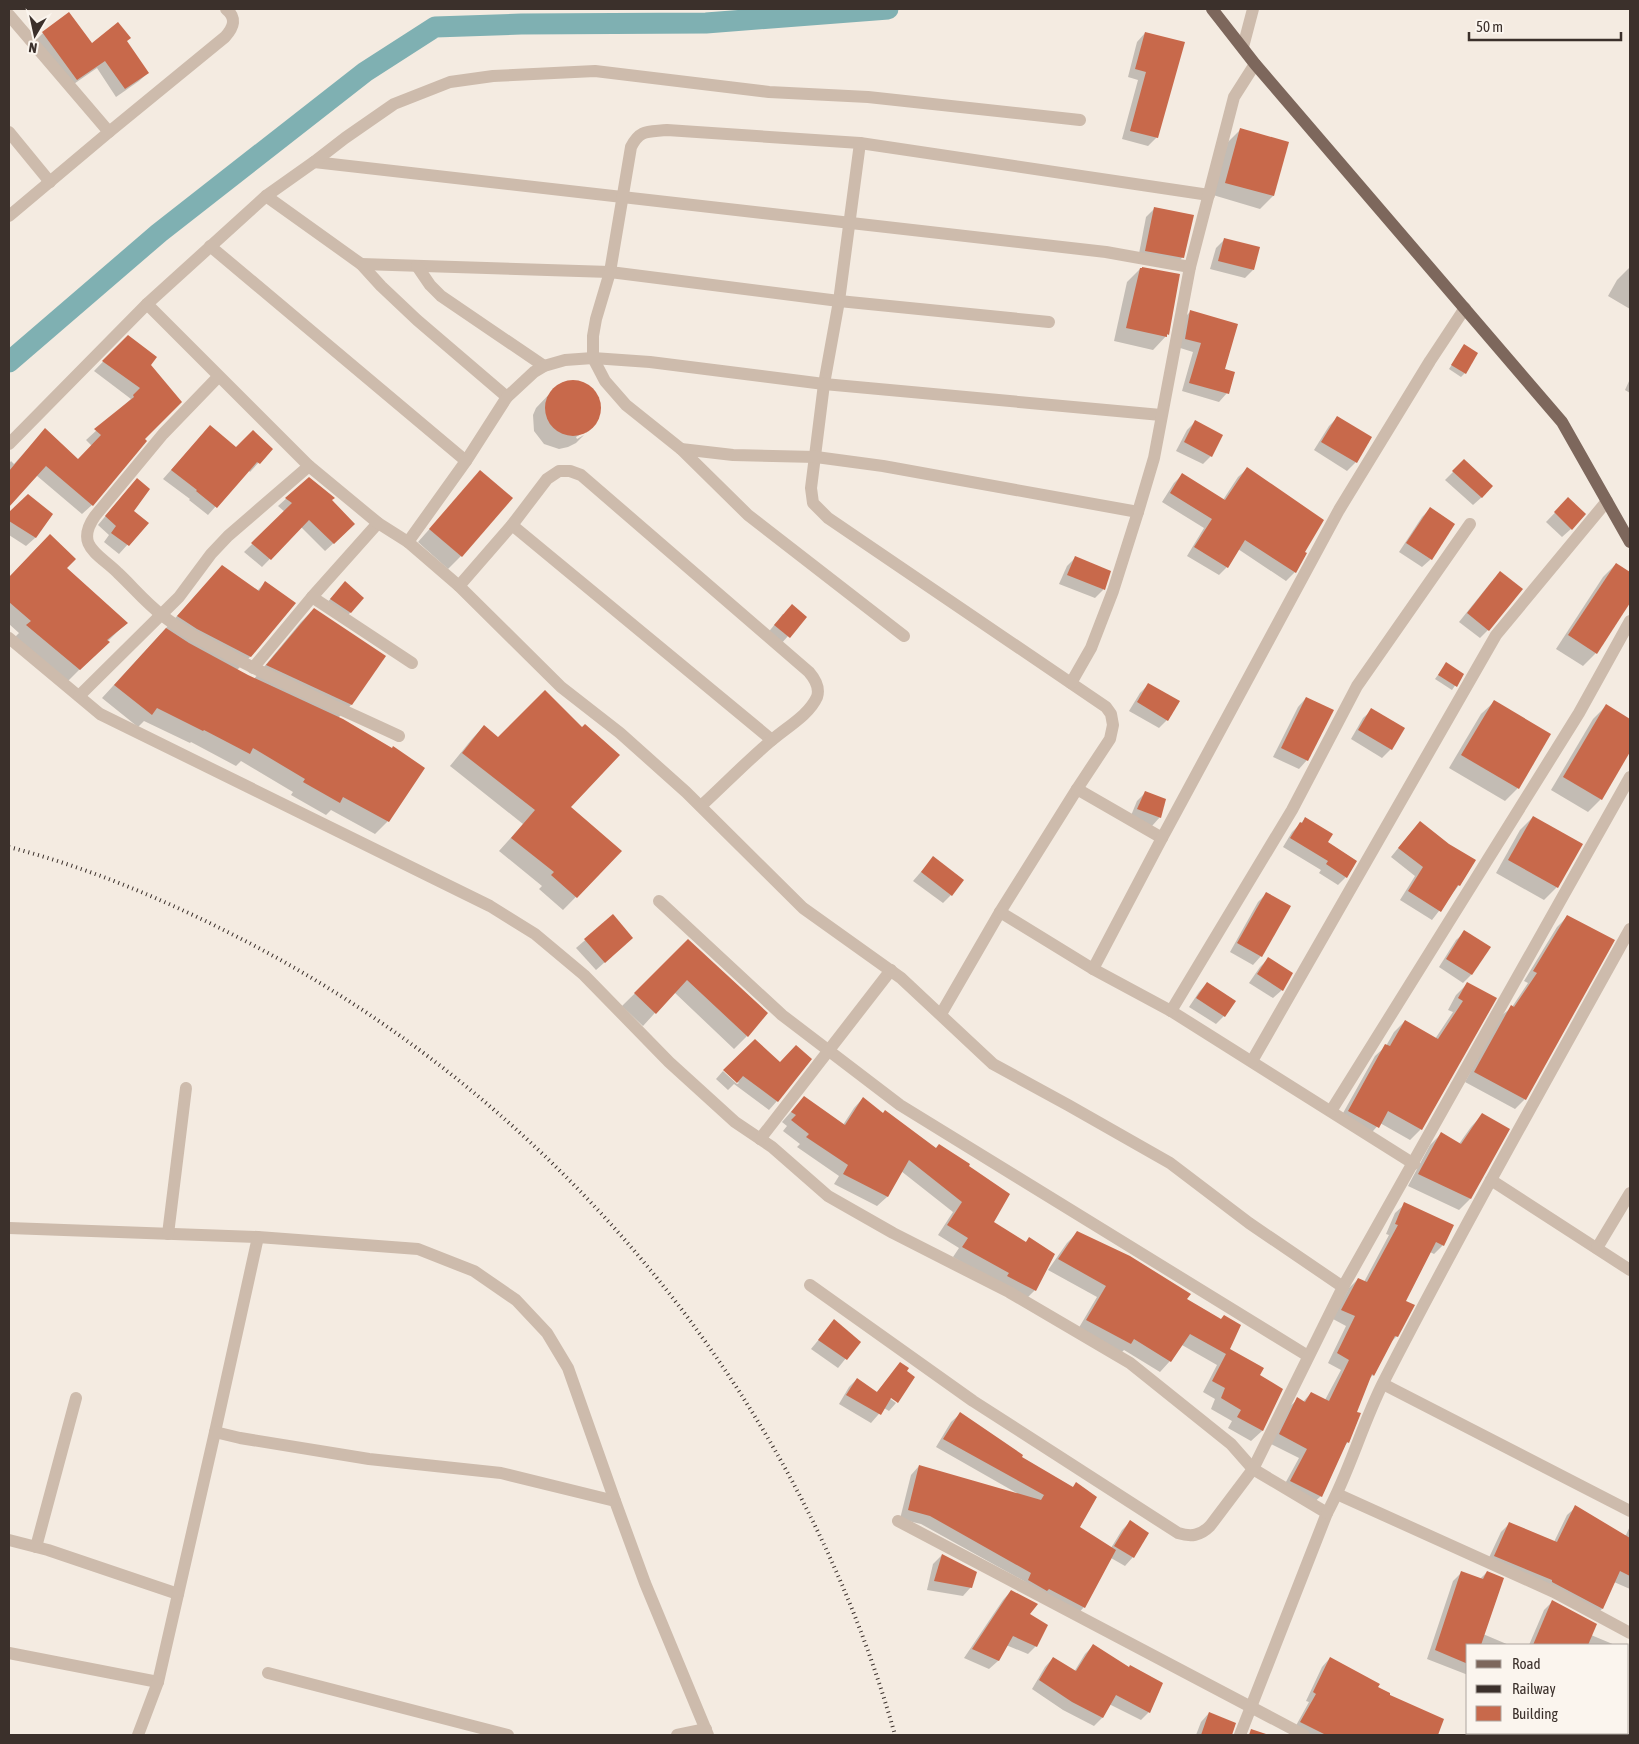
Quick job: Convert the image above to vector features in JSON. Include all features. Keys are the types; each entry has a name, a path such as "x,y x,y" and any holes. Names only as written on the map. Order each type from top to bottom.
{"main road":[{"path":"1212,9 1255,64 1562,422 1630,542"}],"street":[{"path":"9,216 226,36 232,29 234,21 231,13 226,9"},
{"path":"1243,47 1253,9"},
{"path":"9,15 109,132"},
{"path":"1071,683 1091,648 1113,592 1138,512 1154,458 1190,267 1234,97 1255,64"},
{"path":"9,444 147,304 266,196 394,104 450,82 493,76 595,72 769,92 868,97 1080,120"},
{"path":"904,636 748,515 681,450 626,405 605,381 593,358 593,336 610,272 631,147 636,137 646,132 666,130 860,143 1209,195"},
{"path":"9,132 50,182"},
{"path":"860,143 839,301 824,384 811,496 813,503 828,518 1106,707 1111,714 1113,725 1110,739 1000,912 941,1014"},
{"path":"314,162 1106,252 1190,267"},
{"path":"266,196 361,264 417,320 507,397"},
{"path":"210,246 466,461"},
{"path":"361,264 610,272 839,301 1049,322"},
{"path":"417,266 430,285 441,296 544,366"},
{"path":"147,304 309,466 378,523 408,542 459,586 562,686 620,733 701,806 803,908 891,970 941,1014 993,1064 1170,1163 1249,1222 1343,1287"},
{"path":"1093,970 1339,510 1430,361 1465,308"},
{"path":"408,542 466,461 507,397 534,372 544,366 566,360 593,358 650,362 824,384 1161,415"},
{"path":"218,377 163,434 95,516 89,525 86,536 89,545 96,554 114,568 162,615 192,636 253,668 399,736"},
{"path":"681,450 733,455 816,457 883,466 1138,512"},
{"path":"79,696 179,597 211,554 228,536 309,466"},
{"path":"459,586 512,525 547,479 559,471 570,471 582,475 809,672 815,679 817,695 810,707 701,806"},
{"path":"1252,1061 1496,635 1607,501"},
{"path":"253,668 312,597 378,523"},
{"path":"1171,1012 1292,810 1357,686 1470,524"},
{"path":"512,525 772,740"},
{"path":"312,597 412,663"},
{"path":"1331,1111 1579,713 1630,621"},
{"path":"9,638 100,714 490,906 536,934 584,975 669,1062 735,1122 772,1147 828,1196 892,1233 1009,1292 1130,1364 1231,1444 1253,1469 1327,1513"},
{"path":"810,1285 974,1402 1178,1533 1186,1536 1202,1534 1253,1469 1343,1287 1414,1164 1630,777"},
{"path":"1077,789 1162,838"},
{"path":"659,901 782,1014 900,1105 1308,1356"},
{"path":"1000,912 1093,970 1171,1012 1252,1061 1414,1164"},
{"path":"1240,1735 1327,1513 1337,1494 1383,1384 1491,1180 1630,929"},
{"path":"760,1139 891,970"},
{"path":"168,1234 186,1088"},
{"path":"1491,1180 1630,1270"},
{"path":"1597,1248 1630,1193"},
{"path":"9,1228 258,1237 418,1249 474,1270 516,1300 547,1333 568,1368 646,1583 707,1732 677,1735"},
{"path":"138,1735 158,1682 258,1237"},
{"path":"1383,1384 1630,1511"},
{"path":"36,1547 76,1398"},
{"path":"215,1432 240,1438 369,1459 501,1473 615,1501"},
{"path":"1337,1494 1554,1592 1630,1633"},
{"path":"898,1521 1304,1735"},
{"path":"9,1540 36,1547 178,1594"},
{"path":"9,1653 158,1682"},
{"path":"268,1672 508,1735"}],"building":[{"path":"69,12 92,43 118,22 131,38 127,41 149,73 125,89 105,61 77,80 42,32"},
{"path":"1145,32 1185,42 1158,138 1130,131 1146,72 1135,69"},
{"path":"1240,128 1289,142 1274,196 1225,183"},
{"path":"1154,207 1194,215 1184,258 1145,251"},
{"path":"1224,238 1260,247 1254,270 1218,261"},
{"path":"1140,268 1180,274 1169,335 1167,334 1167,337 1126,328"},
{"path":"1190,310 1238,324 1225,369 1235,372 1229,394 1189,383 1201,343 1185,339"},
{"path":"128,335 157,357 151,365 182,402 145,439 147,441 93,506 46,466 9,507 9,471 45,428 78,459 101,435 94,429 134,397 133,395 140,388 102,361"},
{"path":"1464,344 1478,353 1466,374 1451,365"},
{"path":"568,380 578,380 593,388 599,397 601,408 599,419 593,428 578,436 568,436 557,431 550,424 545,413 545,403 550,392 557,385"},
{"path":"1337,416 1372,437 1357,463 1321,442"},
{"path":"1195,420 1223,435 1212,457 1184,442"},
{"path":"210,425 236,447 253,430 273,449 260,464 257,462 217,508 171,470"},
{"path":"1464,459 1493,486 1482,498 1452,471"},
{"path":"1247,467 1324,520 1305,552 1307,553 1296,573 1245,540 1228,568 1194,547 1212,519 1170,493 1182,473 1225,500"},
{"path":"480,470 513,498 462,557 429,529"},
{"path":"309,477 335,498 332,500 355,524 334,544 309,520 271,560 251,543 292,503 285,498"},
{"path":"137,478 150,489 134,511 149,523 129,546 111,533 116,526 105,516"},
{"path":"28,494 53,514 36,538 9,521 9,512"},
{"path":"1568,497 1586,514 1572,530 1554,512"},
{"path":"1430,507 1455,524 1432,560 1406,543"},
{"path":"50,534 76,559 67,568 128,623 107,640 110,642 80,670 26,625 31,621 9,602 9,577"},
{"path":"1075,556 1111,571 1105,590 1067,575"},
{"path":"1616,563 1630,572 1630,603 1597,654 1568,635"},
{"path":"222,565 259,591 265,581 296,603 251,657 197,629 177,616"},
{"path":"1500,571 1523,589 1489,631 1467,613"},
{"path":"345,581 364,598 351,613 330,599"},
{"path":"792,604 807,617 790,638 774,625"},
{"path":"314,608 386,656 352,705 266,665"},
{"path":"166,628 189,643 248,675 343,719 392,748 393,746 425,768 389,822 343,797 340,803 303,782 305,779 253,748 250,754 157,708 152,715 114,685"},
{"path":"1446,662 1464,674 1457,687 1438,675"},
{"path":"1148,683 1180,701 1168,721 1137,702"},
{"path":"545,690 582,727 585,724 620,755 571,807 622,851 577,898 551,875 554,872 511,838 535,810 462,753 484,725 498,737"},
{"path":"1306,697 1334,710 1308,761 1281,748"},
{"path":"1494,700 1551,734 1519,789 1461,755"},
{"path":"1606,704 1630,719 1630,752 1602,800 1563,777"},
{"path":"1371,708 1405,728 1392,750 1358,730"},
{"path":"1145,791 1166,799 1161,818 1137,809"},
{"path":"1533,816 1583,844 1558,888 1508,860"},
{"path":"1305,817 1333,834 1328,842 1357,861 1347,878 1326,864 1328,861 1290,838"},
{"path":"1420,821 1449,844 1476,860 1441,912 1408,891 1423,867 1398,848"},
{"path":"933,856 964,880 952,896 921,872"},
{"path":"1266,892 1291,906 1262,957 1237,943"},
{"path":"613,914 633,938 605,963 584,939"},
{"path":"1567,915 1615,940 1526,1100 1474,1072 1511,1005 1514,1007 1537,973 1533,971"},
{"path":"1464,930 1491,947 1472,975 1446,959"},
{"path":"688,939 768,1013 748,1037 687,980 656,1014 634,993"},
{"path":"1268,957 1293,973 1283,991 1257,974"},
{"path":"1207,982 1236,1001 1225,1017 1196,998"},
{"path":"1467,982 1497,998 1422,1130 1388,1111 1379,1128 1348,1111 1385,1044 1390,1046 1405,1020 1438,1039 1463,1001 1458,998"},
{"path":"755,1039 780,1062 796,1045 812,1059 778,1102 743,1076 737,1083 723,1070"},
{"path":"804,1096 845,1125 863,1097 883,1113 885,1110 936,1148 939,1144 970,1164 969,1166 1010,1194 994,1222 1026,1242 1029,1237 1055,1254 1036,1291 1007,1276 1009,1273 962,1247 968,1238 947,1225 962,1202 909,1160 888,1197 843,1174 848,1165 806,1137 809,1134 791,1120 796,1115 791,1112"},
{"path":"1482,1113 1510,1129 1471,1199 1418,1174 1441,1132 1461,1144"},
{"path":"1404,1202 1454,1225 1444,1246 1436,1242 1406,1301 1415,1305 1398,1337 1395,1336 1374,1376 1372,1374 1357,1412 1361,1413 1349,1443 1347,1442 1322,1497 1290,1481 1307,1449 1279,1434 1297,1397 1305,1402 1311,1392 1329,1401 1349,1360 1337,1353 1355,1316 1341,1310 1358,1278 1367,1282 1398,1225 1395,1224"},
{"path":"1077,1231 1130,1256 1191,1294 1187,1299 1221,1319 1224,1315 1241,1325 1230,1349 1264,1368 1260,1375 1283,1389 1263,1431 1237,1417 1241,1410 1221,1398 1225,1388 1212,1381 1226,1354 1190,1334 1171,1362 1134,1339 1131,1344 1086,1320 1106,1286 1058,1259"},
{"path":"834,1319 861,1342 847,1360 818,1340"},
{"path":"900,1362 909,1368 907,1371 915,1377 898,1403 891,1398 881,1415 846,1395 857,1378 877,1392"},
{"path":"960,1412 1023,1455 1022,1457 1073,1487 1076,1482 1097,1497 1080,1527 1116,1550 1085,1608 1028,1580 1031,1573 930,1516 908,1510 919,1465 1041,1500 1044,1495 943,1439"},
{"path":"1575,1505 1630,1538 1630,1576 1620,1571 1603,1609 1552,1582 1552,1580 1494,1556 1509,1522 1557,1542"},
{"path":"1130,1520 1149,1533 1134,1558 1114,1546"},
{"path":"942,1554 977,1572 972,1588 934,1581"},
{"path":"1461,1571 1483,1579 1487,1571 1504,1578 1481,1644 1466,1644 1466,1663 1435,1650"},
{"path":"1011,1590 1038,1604 1030,1614 1048,1625 1037,1647 1013,1636 999,1661 972,1649"},
{"path":"1552,1600 1597,1624 1588,1644 1533,1644"},
{"path":"1093,1644 1129,1667 1130,1665 1163,1683 1150,1713 1116,1695 1103,1718 1072,1702 1039,1680 1053,1657 1076,1671"},
{"path":"1330,1657 1380,1684 1378,1687 1390,1693 1390,1695 1444,1719 1438,1735 1326,1735 1300,1722 1316,1694 1313,1692"},
{"path":"1209,1712 1236,1723 1232,1735 1201,1735"},
{"path":"1251,1729 1266,1734 1266,1735 1249,1735"}],"waterway":[{"path":"9,362 159,233 365,72 435,27 521,24 706,23 888,9"}],"railway":[{"path":"9,847 72,866 134,889 194,915 253,945 365,1012 470,1090 567,1178 654,1275 732,1380 798,1492 853,1611 895,1735"}]}
